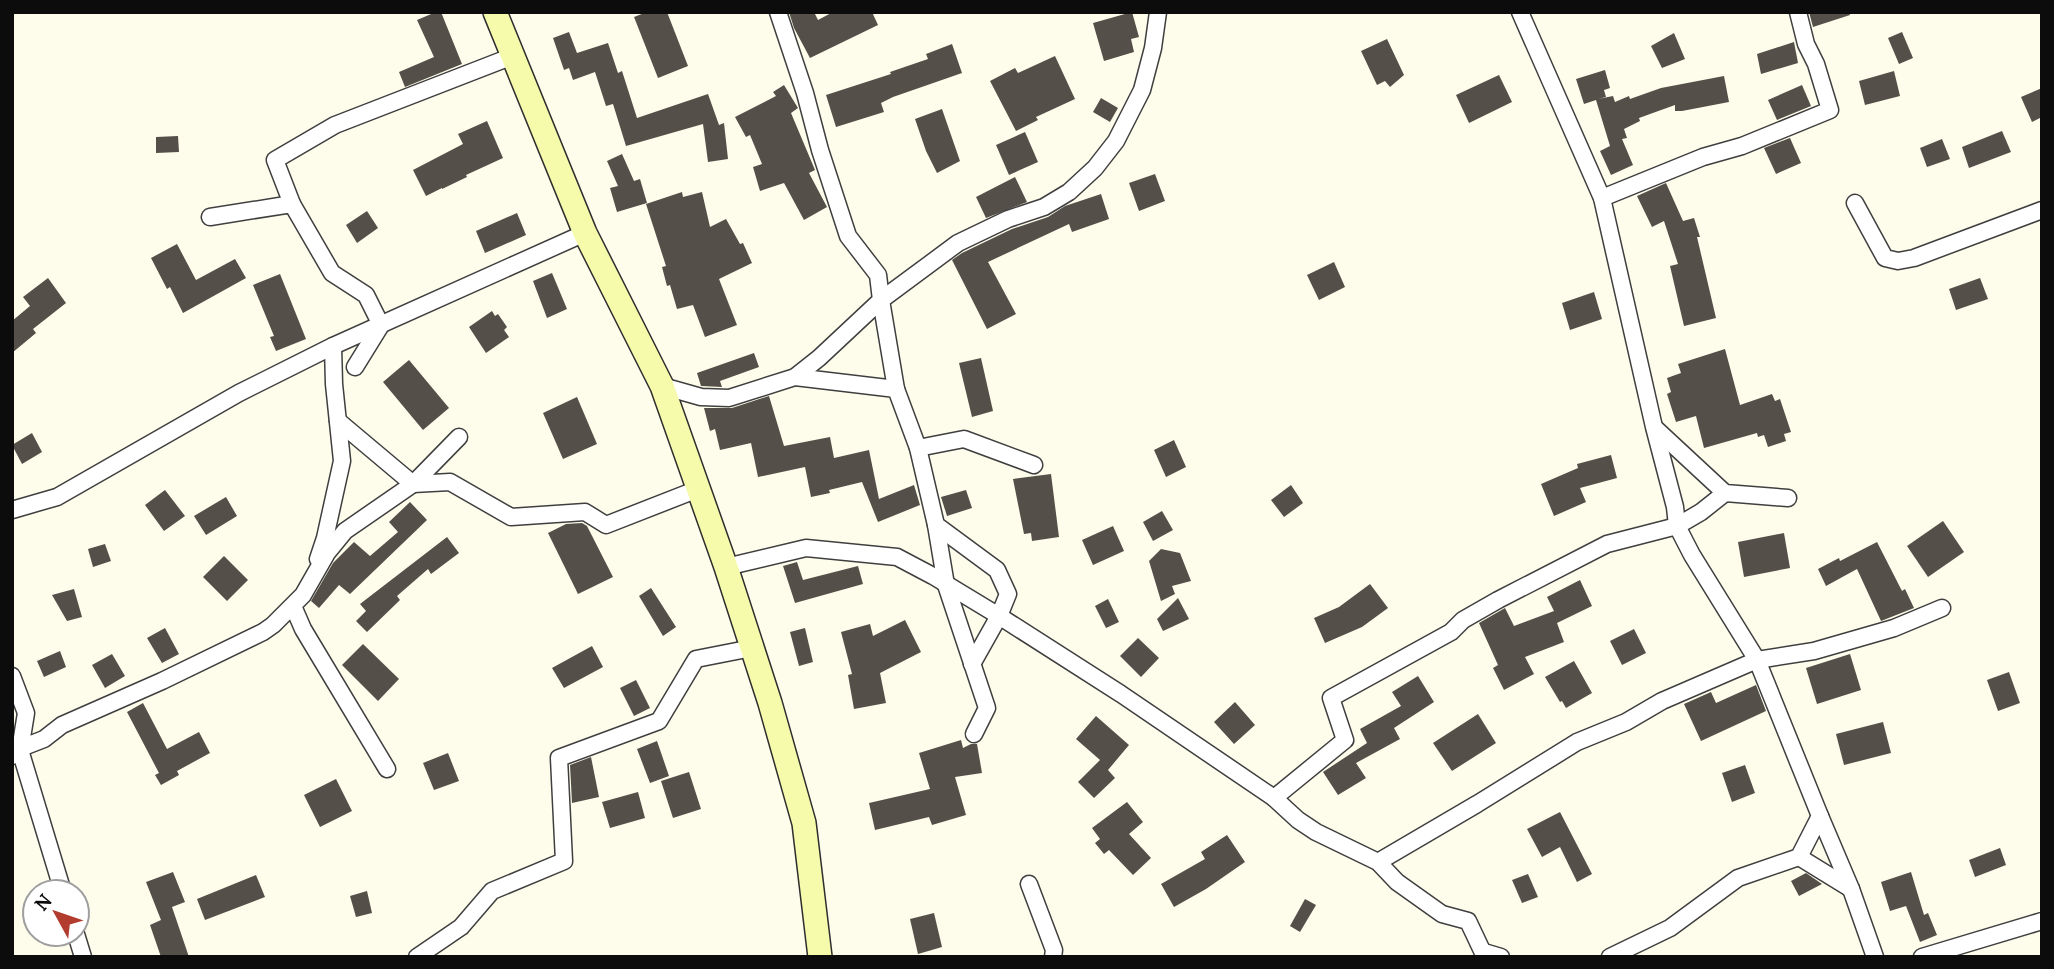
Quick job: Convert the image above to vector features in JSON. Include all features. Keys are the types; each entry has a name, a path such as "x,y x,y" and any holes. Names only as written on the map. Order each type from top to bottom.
{"main road":[{"path":"495,12 586,233 662,386 726,567 770,703 804,823 820,957"}],"street":[{"path":"778,12 848,236 878,275 896,389 918,448 936,525 946,584 987,708 974,734"},
{"path":"662,386 701,397 729,398 794,377 819,358 881,300 958,243 1008,219 1044,208 1069,192 1095,168 1116,141 1142,90 1153,48 1158,12"},
{"path":"1520,12 1602,198 1675,507 1677,526 1757,660 1851,889 1875,957"},
{"path":"1602,198 1830,110 1816,64 1806,44 1798,12"},
{"path":"381,325 366,295 332,273 292,204 275,160 335,125 513,56"},
{"path":"1855,203 1885,257 1898,261 1914,258 2042,210"},
{"path":"210,217 292,204"},
{"path":"12,510 57,497 239,393 333,345 586,233"},
{"path":"355,367 381,325"},
{"path":"313,575 325,538 342,461 333,345"},
{"path":"794,377 896,389"},
{"path":"338,421 413,484 450,482 511,517 585,512 606,525 698,489"},
{"path":"1654,427 1725,493 1788,498"},
{"path":"16,753 44,739 62,725 162,681 273,625 303,595 327,553 345,531 413,484 459,437"},
{"path":"918,448 964,439 1034,465"},
{"path":"1274,798 1345,740 1331,698 1451,632 1463,620 1498,600 1606,544 1677,526 1725,493"},
{"path":"936,525 997,570 1008,594 972,664"},
{"path":"726,567 806,548 897,557 999,616 1121,694 1274,798 1316,832 1378,862 1398,882 1442,914 1468,921 1485,954 1501,957"},
{"path":"293,606 303,629 387,769"},
{"path":"1378,862 1577,742 1626,722 1662,701 1757,660 1814,652 1894,628 1942,608"},
{"path":"417,957 461,927 492,891 564,861 559,758 659,721 696,659 752,648"},
{"path":"12,676 26,713 16,753 58,878"},
{"path":"1610,957 1670,928 1738,878 1800,857 1820,817"},
{"path":"1800,857 1851,889"},
{"path":"1029,884 1054,950 1053,957"},
{"path":"1922,957 2042,921"}],"building":[{"path":"441,12 462,64 405,87 399,72 434,57 417,20"},
{"path":"647,12 667,12 688,66 658,78 634,17"},
{"path":"789,12 814,12 818,20 833,12 872,12 878,25 810,58"},
{"path":"1132,12 1139,37 1131,39 1134,52 1104,61 1093,23"},
{"path":"1809,12 1849,12 1850,15 1813,27"},
{"path":"569,32 577,53 608,43 618,73 622,71 637,118 708,94 719,125 724,123 728,159 708,162 703,124 626,146 613,104 606,106 595,72 573,80 569,68 564,70 553,38"},
{"path":"1902,32 1913,58 1899,64 1888,38"},
{"path":"1674,33 1685,59 1662,68 1651,46"},
{"path":"1387,39 1404,75 1390,87 1385,81 1377,85 1361,51"},
{"path":"1794,42 1798,63 1761,74 1757,54"},
{"path":"952,44 962,73 881,103 884,112 836,127 826,95 891,74 890,72 928,59 926,54"},
{"path":"1055,56 1075,99 1036,117 1038,120 1016,131 990,81 1015,68 1018,73"},
{"path":"1605,70 1610,88 1604,90 1606,97 1598,99 1613,96 1615,102 1661,88 1724,76 1729,102 1682,111 1675,111 1675,105 1639,118 1640,121 1624,129 1627,138 1622,139 1633,165 1611,175 1600,151 1610,146 1596,100 1584,104 1576,79"},
{"path":"1894,71 1900,96 1865,105 1859,81"},
{"path":"1499,75 1512,102 1469,123 1456,95"},
{"path":"784,85 798,108 791,113 815,170 809,173 827,207 804,220 784,183 760,191 753,167 762,164 750,135 746,137 735,117 776,96 773,92"},
{"path":"1802,85 1811,106 1777,120 1768,100"},
{"path":"2042,88 2042,117 2032,122 2021,97"},
{"path":"1101,98 1118,108 1110,122 1093,112"},
{"path":"942,109 960,161 937,173 915,119"},
{"path":"487,121 503,158 426,196 413,170 463,144 458,134"},
{"path":"2002,131 2011,152 1969,168 1962,147"},
{"path":"1025,132 1038,162 1009,175 996,145"},
{"path":"178,136 179,152 156,153 156,137"},
{"path":"1790,138 1801,163 1776,174 1764,148"},
{"path":"1942,139 1950,159 1927,167 1920,148"},
{"path":"622,154 634,181 640,179 647,203 617,212 610,188 618,186 607,161"},
{"path":"1155,174 1165,201 1139,211 1129,183"},
{"path":"1015,177 1027,202 986,218 976,197"},
{"path":"1666,183 1683,221 1694,218 1716,318 1684,326 1670,266 1678,264 1664,221 1652,227 1637,196"},
{"path":"682,192 683,197 702,192 710,227 726,219 740,244 743,243 752,263 719,279 737,325 705,337 693,305 677,309 670,285 667,286 662,267 666,266 646,204"},
{"path":"1101,194 1109,219 1072,232 1069,224 988,262 1016,314 987,329 952,260 1012,229"},
{"path":"367,211 378,228 357,243 346,225"},
{"path":"517,213 526,235 485,253 476,231"},
{"path":"177,244 196,280 235,259 246,278 183,313 151,258"},
{"path":"1334,262 1345,287 1319,300 1307,275"},
{"path":"552,273 567,309 547,318 533,281"},
{"path":"280,274 306,339 276,351 270,337 274,336 253,285"},
{"path":"48,278 66,303 33,329 36,333 12,353 12,321 30,306 23,297"},
{"path":"1980,278 1988,299 1956,310 1949,289"},
{"path":"1594,292 1602,319 1570,330 1562,303"},
{"path":"492,311 495,316 498,314 507,327 504,330 509,337 486,353 469,327"},
{"path":"1725,349 1740,405 1772,394 1775,401 1780,399 1791,432 1784,434 1786,441 1768,447 1764,435 1758,437 1757,433 1704,448 1696,416 1676,422 1667,394 1671,392 1667,378 1681,373 1678,364"},
{"path":"754,353 759,367 720,381 722,387 701,386 697,373"},
{"path":"981,358 993,411 972,417 959,363"},
{"path":"409,360 449,408 423,430 383,382"},
{"path":"769,396 784,446 830,437 834,458 869,450 879,499 914,485 920,505 878,522 862,482 811,497 805,467 758,477 751,443 720,450 715,429 710,431 704,408 732,408"},
{"path":"577,397 597,444 563,459 543,413"},
{"path":"32,433 42,452 22,464 12,445"},
{"path":"1174,440 1186,467 1166,477 1154,450"},
{"path":"1611,455 1617,478 1580,488 1586,502 1554,516 1541,484 1578,468 1577,464"},
{"path":"1051,474 1059,537 1032,541 1031,533 1024,534 1013,479"},
{"path":"1291,485 1303,503 1284,517 1271,500"},
{"path":"165,490 185,516 164,531 145,505"},
{"path":"966,490 972,508 947,516 941,497"},
{"path":"226,497 237,516 206,535 194,516"},
{"path":"410,502 427,520 350,594 339,585 319,608 311,601 333,563 354,542 370,556 398,532 389,522"},
{"path":"1162,511 1173,530 1153,541 1143,522"},
{"path":"1943,521 1964,552 1928,577 1907,546"},
{"path":"582,523 587,526 613,577 578,594 548,533 566,524"},
{"path":"1113,526 1124,551 1093,565 1082,540"},
{"path":"1784,533 1790,568 1744,577 1738,542"},
{"path":"447,537 459,553 431,574 428,569 397,596 400,600 367,632 356,621 366,611 360,604"},
{"path":"1877,542 1902,591 1905,589 1914,608 1881,621 1857,569 1826,586 1818,569"},
{"path":"105,544 111,561 93,567 88,549"},
{"path":"1161,549 1180,553 1191,581 1172,586 1175,594 1161,601 1149,561"},
{"path":"224,556 248,580 227,601 203,577"},
{"path":"797,562 803,580 858,566 863,584 795,603 783,566"},
{"path":"1580,580 1592,606 1557,623 1564,642 1525,657 1534,674 1504,690 1493,668 1498,665 1479,623 1505,608 1514,626 1554,611 1547,597"},
{"path":"1370,584 1388,608 1362,627 1325,643 1314,618 1339,607"},
{"path":"651,588 676,627 663,636 639,596"},
{"path":"74,589 82,617 67,621 52,595"},
{"path":"1178,598 1189,619 1163,631 1157,619"},
{"path":"1108,599 1119,622 1106,628 1095,606"},
{"path":"905,620 921,652 880,673 886,703 854,709 848,675 852,674 841,632 870,624 873,636"},
{"path":"165,628 179,654 162,663 147,638"},
{"path":"805,628 813,662 799,666 790,632"},
{"path":"1634,629 1646,653 1622,665 1610,641"},
{"path":"1138,638 1159,658 1141,677 1120,656"},
{"path":"363,644 399,679 378,701 342,665"},
{"path":"592,646 603,667 564,688 552,668"},
{"path":"60,651 66,667 44,677 37,661"},
{"path":"112,654 125,676 105,688 92,665"},
{"path":"1850,654 1861,690 1817,704 1806,668"},
{"path":"1574,661 1592,693 1566,708 1545,677"},
{"path":"2009,672 2020,703 1998,711 1987,680"},
{"path":"1418,676 1434,702 1394,728 1400,739 1356,763 1366,778 1338,795 1323,772 1367,743 1360,729 1401,706 1392,692"},
{"path":"636,680 650,708 634,716 620,688"},
{"path":"1756,685 1766,711 1701,741 1684,704 1711,692 1716,703"},
{"path":"1235,702 1255,725 1234,744 1214,722"},
{"path":"143,703 167,749 199,732 210,753 177,771 179,775 161,785 155,775 159,773 127,712"},
{"path":"1478,714 1496,743 1452,771 1433,743"},
{"path":"1096,716 1129,745 1108,770 1115,778 1094,798 1078,782 1100,760 1076,739"},
{"path":"1883,722 1891,753 1844,765 1836,734"},
{"path":"961,740 963,748 977,744 982,773 955,777 966,815 932,825 929,817 875,830 869,803 930,789 919,753"},
{"path":"657,741 669,776 650,783 637,749"},
{"path":"448,753 459,781 434,790 423,763"},
{"path":"591,757 599,797 572,803 570,765"},
{"path":"1745,765 1755,793 1732,802 1722,773"},
{"path":"689,772 701,809 673,818 661,781"},
{"path":"336,779 352,811 320,827 304,795"},
{"path":"638,792 645,818 610,828 602,802"},
{"path":"1127,802 1143,822 1129,834 1151,858 1133,875 1109,850 1104,854 1095,843 1100,839 1092,828"},
{"path":"1560,812 1592,874 1577,882 1560,847 1542,857 1527,829"},
{"path":"1227,835 1245,862 1174,907 1161,884 1205,859 1201,852"},
{"path":"2000,848 2006,865 1975,877 1969,860"},
{"path":"173,872 185,902 172,907 189,957 161,957 150,925 161,920 146,882"},
{"path":"1911,872 1924,915 1928,913 1937,935 1920,942 1906,906 1890,911 1881,882"},
{"path":"1806,873 1822,884 1799,896 1791,881"},
{"path":"1528,874 1538,897 1522,903 1512,880"},
{"path":"256,875 265,897 205,920 197,899"},
{"path":"367,891 372,913 356,917 350,896"},
{"path":"1305,899 1316,905 1300,932 1290,926"},
{"path":"934,913 942,947 918,954 910,919"}]}
